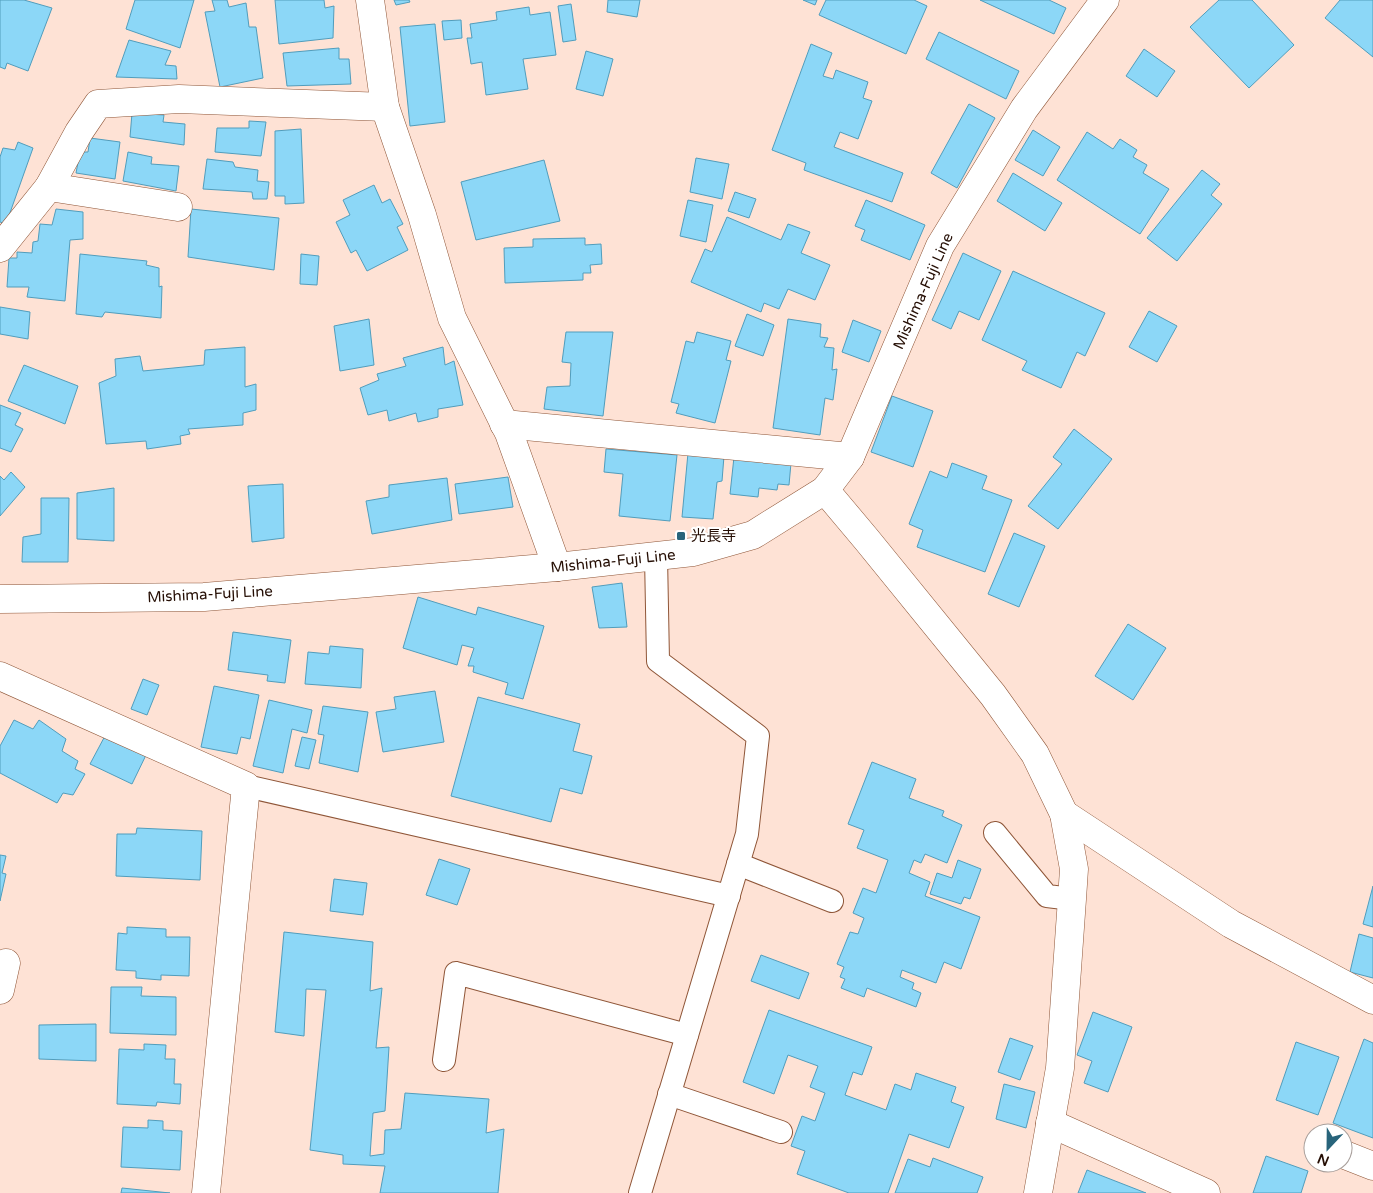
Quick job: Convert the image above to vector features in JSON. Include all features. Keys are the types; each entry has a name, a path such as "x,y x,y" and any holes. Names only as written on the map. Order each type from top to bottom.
{"street":[{"path":"370,0 385,107 422,215 452,318 504,424 557,567"},
{"name":"Mishima-Fuji Line","path":"0,600 204,597 557,567 693,552 753,535 825,490 850,457 940,246 1024,108 1105,0"},
{"path":"0,248 49,187 79,132 98,104 179,99 385,107"},
{"path":"49,187 178,207"},
{"path":"504,424 850,457"},
{"path":"825,490 868,540 998,703 1035,754 1064,814 1074,869 1072,899 1060,1068 1038,1193"},
{"path":"0,676 246,786 206,1193"},
{"path":"1064,814 1231,924 1373,1000"},
{"path":"0,990 6,963"},
{"path":"1050,1123 1206,1193"},
{"path":"1353,1158 1373,1166"}],"lane":[{"path":"640,1193 747,834 758,736 658,661 656,556"},
{"path":"246,786 729,896"},
{"path":"995,833 1047,896 1072,899"},
{"path":"738,864 832,901"},
{"path":"444,1060 456,973 687,1035"},
{"path":"670,1094 781,1132"}],"building":[{"path":"0,0 24,0 52,8 28,71 7,63 5,69 0,67"},
{"path":"135,0 194,0 180,48 126,29"},
{"path":"212,0 227,0 229,7 246,3 249,27 256,27 263,78 220,87 205,12 215,11"},
{"path":"275,0 324,0 325,8 334,6 333,38 279,44"},
{"path":"394,0 409,0 410,2 396,5"},
{"path":"608,0 640,0 637,17 607,12"},
{"path":"803,0 817,0 815,5"},
{"path":"826,0 914,0 927,6 906,54 819,15"},
{"path":"980,0 1049,0 1066,8 1054,34"},
{"path":"1219,0 1252,0 1294,45 1249,88 1190,27"},
{"path":"1340,0 1373,0 1373,57 1325,18"},
{"path":"571,4 576,40 563,42 558,6"},
{"path":"529,7 530,15 550,12 556,55 523,59 528,89 486,95 482,62 471,64 467,38 472,38 470,24 497,20 496,12"},
{"path":"461,20 462,38 444,40 442,21"},
{"path":"435,24 445,122 410,126 400,27"},
{"path":"939,32 1019,71 1006,99 926,59"},
{"path":"129,40 171,51 165,65 176,66 177,79 116,77"},
{"path":"811,44 832,53 823,76 833,79 836,70 868,82 863,98 872,101 858,139 840,132 834,147 903,173 892,202 804,170 806,163 772,150"},
{"path":"339,48 339,59 349,59 351,84 287,86 283,53"},
{"path":"1144,49 1175,71 1157,97 1126,76"},
{"path":"586,51 613,59 603,96 576,89"},
{"path":"969,104 995,118 957,188 931,173"},
{"path":"132,113 164,115 163,122 185,124 184,145 130,137"},
{"path":"249,121 266,122 261,156 215,152 217,128 249,128"},
{"path":"301,129 304,203 285,204 285,196 275,196 275,131"},
{"path":"1033,130 1060,147 1043,176 1015,160"},
{"path":"1087,132 1113,149 1120,139 1137,150 1133,157 1147,165 1143,173 1169,189 1140,234 1057,180"},
{"path":"90,138 120,142 115,179 76,173 80,152 88,152"},
{"path":"18,142 33,148 6,224 0,222 0,157 3,148 15,150"},
{"path":"128,152 152,157 151,164 179,166 176,191 123,181"},
{"path":"696,158 729,164 722,199 690,192"},
{"path":"207,159 233,162 235,167 258,170 257,181 269,182 267,199 253,199 252,192 203,189"},
{"path":"544,160 560,221 476,240 461,182"},
{"path":"1202,170 1220,184 1211,195 1222,204 1177,261 1147,238"},
{"path":"1013,173 1062,203 1045,231 997,201"},
{"path":"374,185 382,203 390,199 403,224 397,227 408,250 367,271 356,250 351,253 336,222 350,215 343,200"},
{"path":"735,192 756,199 749,218 728,211"},
{"path":"688,200 713,205 706,242 680,236"},
{"path":"866,200 925,225 910,260 861,240 865,230 855,226"},
{"path":"56,209 83,212 83,239 70,240 65,301 27,297 29,287 7,287 9,258 17,258 17,252 32,253 33,242 38,241 40,224 52,225"},
{"path":"191,209 279,218 274,270 188,257"},
{"path":"727,217 781,240 788,224 810,232 801,253 830,265 815,300 788,289 779,309 764,303 761,312 691,282 705,249 712,252"},
{"path":"585,238 585,245 601,244 602,264 590,265 591,273 583,273 583,280 505,283 504,248 533,247 533,239"},
{"path":"963,253 1001,271 979,320 959,311 951,329 932,320"},
{"path":"80,254 147,261 146,265 159,268 159,287 162,286 161,318 105,312 102,317 76,314"},
{"path":"301,254 319,256 317,285 300,284"},
{"path":"1013,271 1105,313 1085,356 1077,352 1061,388 1022,370 1027,361 982,340"},
{"path":"0,307 30,312 28,339 0,334"},
{"path":"1149,311 1177,326 1157,362 1129,347"},
{"path":"747,314 774,325 763,356 735,346"},
{"path":"369,319 374,365 340,371 334,326"},
{"path":"788,319 821,324 820,337 828,338 824,347 834,348 832,370 837,369 833,400 825,398 820,435 773,428"},
{"path":"853,320 881,331 869,362 842,352"},
{"path":"566,332 613,332 603,416 544,409 547,387 570,386 571,363 562,362"},
{"path":"697,332 731,341 726,360 731,361 715,423 676,413 679,404 671,402 686,341 694,343"},
{"path":"245,347 245,387 256,384 256,410 243,413 243,425 188,429 190,434 180,436 181,444 147,449 146,441 106,444 99,383 116,376 115,359 140,356 143,371 204,365 205,350"},
{"path":"443,347 445,365 454,361 463,405 438,409 438,417 418,422 416,413 389,421 387,410 368,415 360,388 379,380 377,374 406,366 403,358"},
{"path":"24,365 78,386 65,424 8,401"},
{"path":"892,396 933,411 913,467 871,452"},
{"path":"0,405 21,413 15,425 23,429 11,452 0,448"},
{"path":"1074,429 1112,459 1058,529 1028,506 1062,464 1053,457"},
{"path":"606,449 677,455 670,521 619,516 623,474 604,472"},
{"path":"688,453 724,456 722,481 717,482 713,519 682,517"},
{"path":"734,457 791,463 789,485 778,484 777,490 759,488 758,497 730,494"},
{"path":"952,463 987,476 982,489 1012,500 985,572 917,547 923,530 909,524 930,471 947,478"},
{"path":"11,472 25,487 0,516 0,476 4,480"},
{"path":"508,477 513,507 459,514 455,484"},
{"path":"447,478 452,520 372,534 366,501 389,497 389,485"},
{"path":"283,484 284,538 252,542 248,486"},
{"path":"114,488 114,541 77,539 77,493"},
{"path":"41,498 69,498 68,562 22,562 23,537 41,534"},
{"path":"1014,533 1045,546 1019,607 988,594"},
{"path":"622,583 627,627 599,628 592,587"},
{"path":"418,597 476,615 478,607 544,626 523,699 505,694 508,683 473,672 474,666 468,666 474,648 462,645 457,665 403,648"},
{"path":"1128,624 1166,648 1133,700 1095,676"},
{"path":"233,632 291,640 285,683 267,681 268,675 228,670"},
{"path":"330,646 363,649 361,688 305,684 308,652 329,654"},
{"path":"143,679 159,685 147,715 131,709"},
{"path":"214,686 259,695 250,739 241,737 237,754 201,747"},
{"path":"435,691 444,742 383,752 376,712 396,709 394,697"},
{"path":"478,697 580,724 573,751 592,756 582,794 560,788 551,822 451,796"},
{"path":"269,700 312,710 307,733 292,729 283,773 253,766"},
{"path":"323,706 368,712 358,772 319,763 324,735 318,734"},
{"path":"14,720 33,729 39,720 66,739 62,751 78,761 75,769 85,774 73,795 63,793 57,803 0,773 0,746"},
{"path":"106,734 148,751 132,784 90,764"},
{"path":"302,737 316,740 309,769 295,766"},
{"path":"872,762 916,779 909,798 944,811 942,816 962,825 947,863 925,854 921,863 914,860 909,873 930,882 925,896 980,917 961,969 944,962 936,983 902,970 900,977 914,983 912,989 921,993 916,1007 867,988 864,997 841,988 845,979 840,977 844,967 837,964 850,932 858,934 864,918 853,913 863,888 876,893 888,860 857,848 864,830 848,824"},
{"path":"137,828 202,831 200,880 116,876 117,834 136,834"},
{"path":"0,855 6,856 2,873 6,874 0,901"},
{"path":"439,859 470,869 457,905 426,895"},
{"path":"958,860 981,869 970,899 964,897 961,904 930,894 937,873 952,878"},
{"path":"334,879 367,883 363,915 330,911"},
{"path":"1373,886 1373,927 1363,924"},
{"path":"127,927 166,929 166,937 190,937 189,976 161,975 161,980 136,978 136,971 116,970 118,933 127,934"},
{"path":"284,932 373,942 370,991 382,988 376,1048 389,1047 385,1111 373,1113 370,1156 384,1154 385,1130 401,1129 405,1093 489,1099 486,1133 504,1129 498,1193 380,1193 385,1166 343,1164 343,1155 310,1150 326,990 306,989 304,1036 275,1032"},
{"path":"1359,934 1373,938 1373,978 1350,972"},
{"path":"761,955 809,973 799,999 751,981"},
{"path":"111,987 142,987 141,996 176,997 176,1035 110,1033"},
{"path":"769,1010 872,1047 862,1075 853,1072 845,1095 886,1110 895,1084 911,1090 916,1073 956,1087 951,1102 964,1107 949,1148 909,1134 888,1193 849,1193 797,1174 805,1151 791,1146 802,1116 815,1121 825,1093 810,1087 818,1066 788,1055 774,1094 743,1082"},
{"path":"1093,1012 1132,1027 1108,1092 1084,1083 1092,1061 1077,1055"},
{"path":"96,1024 96,1061 39,1059 39,1025"},
{"path":"1010,1038 1033,1046 1020,1080 998,1072"},
{"path":"1364,1039 1373,1043 1373,1138 1353,1130 1353,1123 1333,1123"},
{"path":"1296,1042 1339,1057 1318,1115 1276,1100"},
{"path":"144,1044 166,1045 165,1059 175,1059 174,1084 181,1084 180,1104 157,1102 156,1106 117,1104 119,1049 144,1050"},
{"path":"1004,1084 1035,1092 1026,1128 996,1119"},
{"path":"148,1120 163,1121 163,1130 182,1131 180,1170 121,1167 123,1127 148,1128"},
{"path":"1266,1156 1303,1169 1303,1173 1307,1173 1301,1193 1253,1193"},
{"path":"933,1158 983,1177 977,1193 895,1193 908,1159 930,1167"},
{"path":"1087,1170 1146,1193 1078,1193"},
{"path":"122,1188 170,1193 121,1193"}],"place":[{"name":"光長寺","path":"681,536"}]}
